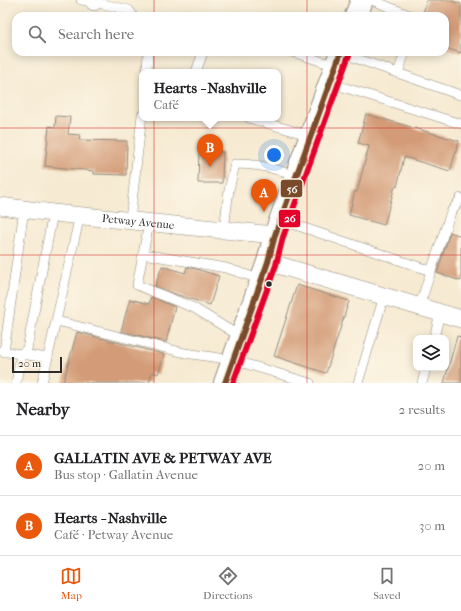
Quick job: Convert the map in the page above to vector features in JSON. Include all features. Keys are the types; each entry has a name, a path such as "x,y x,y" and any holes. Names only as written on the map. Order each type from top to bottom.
{"main road":[{"path":"358,12 362,0"},
{"path":"225,383 265,271 278,228 337,64"}],"street":[{"name":"Petway Avenue","path":"0,206 148,223 224,229 278,228"},
{"path":"265,271 384,296 461,319"}],"lane":[{"path":"372,0 401,12"},
{"path":"89,1 129,10 131,12"},
{"path":"147,69 148,56"},
{"path":"197,69 202,56"},
{"path":"307,56 337,64 398,73 460,95"},
{"path":"398,73 404,56"},
{"path":"337,64 461,124"},
{"path":"130,220 141,121"},
{"path":"259,121 311,136"},
{"path":"224,229 229,190 235,164 252,164 275,168 297,177"},
{"path":"419,307 451,212 461,198"},
{"path":"24,209 2,352 48,358"},
{"path":"16,383 21,354 27,349 53,213"},
{"path":"42,383 80,215"},
{"path":"148,223 137,285 194,308 242,337"},
{"path":"278,228 431,271"},
{"path":"143,254 226,268 265,271"},
{"path":"358,383 384,296"},
{"path":"435,335 440,313"},
{"path":"57,321 185,353 233,360 310,383"},
{"path":"422,383 425,371"}],"building":[{"path":"427,0 449,0 461,4 461,53 449,49 449,12 423,12"},
{"path":"366,114 459,141 450,171 404,157 397,187 395,186 384,225 349,215 355,191 357,192 369,146 358,143"},
{"path":"56,116 70,117 68,134 80,135 79,140 127,141 126,175 94,174 94,171 45,166 49,126 55,127"},
{"path":"199,151 223,152 222,183 198,183"},
{"path":"450,232 461,236 461,281 437,273"},
{"path":"162,266 185,273 187,267 219,276 210,305 155,286"},
{"path":"297,285 349,301 326,373 274,356"},
{"path":"151,297 175,307 166,342 121,331 130,299 149,304"},
{"path":"77,332 163,354 164,355 158,374 152,372 149,383 63,383"},
{"path":"457,336 461,337 461,383 444,383 447,371 449,371 449,365"}],"transit line":[{"name":"56","path":"225,383 268,262 275,235 340,56"},
{"name":"26","path":"233,383 276,265 283,237 349,56"}],"place":[{"name":"Hearts - Nashville","path":"210,167"},
{"name":"GALLATIN AVE & PETWAY AVE","path":"264,212"}]}
